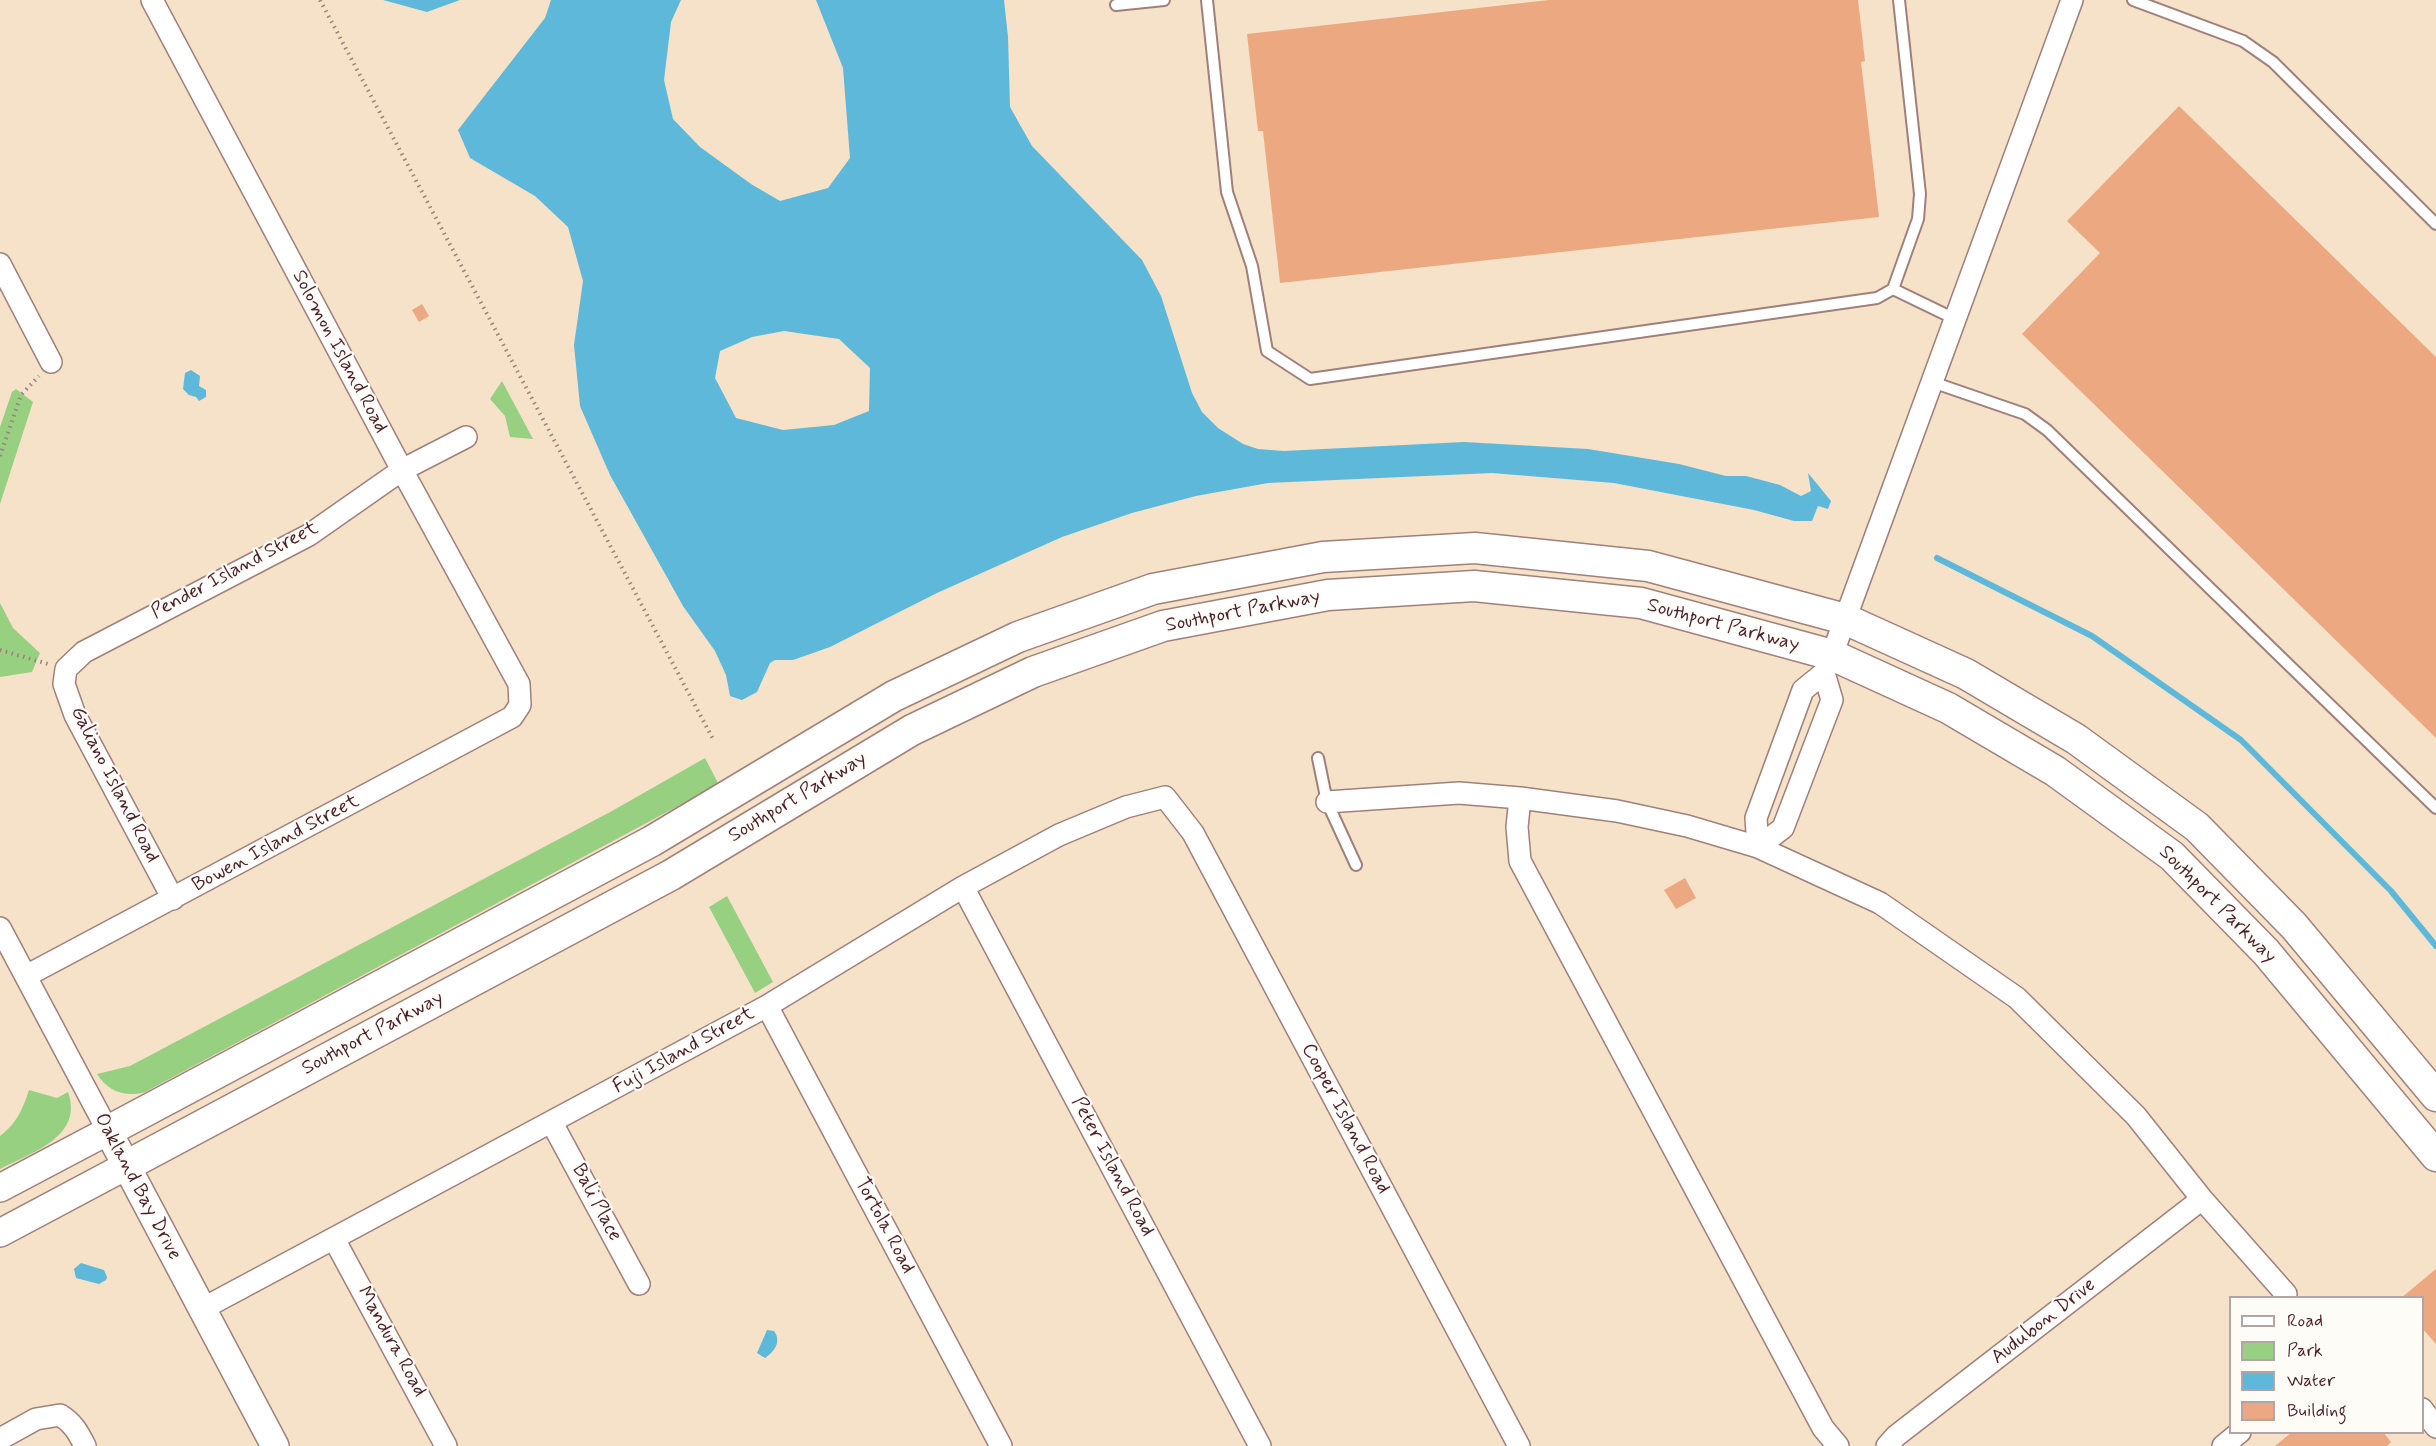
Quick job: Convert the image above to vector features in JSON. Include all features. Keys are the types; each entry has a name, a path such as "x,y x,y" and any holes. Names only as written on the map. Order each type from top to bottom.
{"main road":[{"name":"Southport Parkway","path":"108,1131 652,842 894,696 1018,637 1153,590 1323,557 1475,548 1648,566 1845,619 1966,674 2076,739 2197,827 2294,926 2436,1096"},
{"name":"Southport Parkway","path":"126,1166 670,875 912,730 1033,672 1163,626 1328,596 1474,586 1641,603 1828,664 1948,708 2055,771 2172,856 2266,952 2436,1156"}],"street":[{"name":"Solomon Island Road","path":"152,0 402,470 519,684 520,705"},
{"path":"1758,847 1756,818 1803,690 1828,664 2072,0"},
{"path":"0,264 51,362"},
{"name":"Pender Island Street","path":"66,669 84,652 309,535 402,470 466,436"},
{"path":"1758,847 1783,828 1832,700 1828,664"},
{"name":"Galiano Island Road","path":"66,669 64,684 75,715 173,899"},
{"name":"Bowen Island Street","path":"26,976 512,717 520,705"},
{"path":"1328,802 1458,793 1520,798 1617,811 1687,826 1758,847 1880,903 2018,998 2136,1116 2202,1199 2286,1294"},
{"name":"Fuji Island Street","path":"202,1309 552,1123 767,1005 963,887 1059,835 1126,807 1165,797"},
{"name":"Cooper Island Road","path":"1165,797 1193,833 1519,1446"},
{"path":"1520,798 1517,827 1520,861 1823,1428 1838,1446"},
{"name":"Peter Island Road","path":"963,887 1260,1446"},
{"name":"Oakland Bay Drive","path":"0,928 275,1446"},
{"name":"Tortola Road","path":"767,1005 1001,1446"},
{"name":"Bali Place","path":"552,1123 639,1284"},
{"name":"Southport Parkway","path":"0,1188 108,1131"},
{"name":"Southport Parkway","path":"0,1233 126,1166"},
{"name":"Audubon Drive","path":"1887,1446 1896,1436 2202,1199"},
{"name":"Mandura Road","path":"334,1239 446,1446"},
{"path":"2424,1412 2436,1427"},
{"path":"0,1439 36,1419 60,1415 75,1426 85,1446"},
{"path":"2223,1446 2238,1434"}],"lane":[{"path":"1116,5 1164,0"},
{"path":"1207,0 1227,192 1252,266 1267,351 1310,379 1877,298 1893,289 1918,219 1920,194 1899,0"},
{"path":"2133,0 2243,40 2273,62 2436,224"},
{"path":"1893,289 1955,319"},
{"path":"1932,382 2025,414 2047,430 2436,808"},
{"path":"1318,758 1328,802 1356,865"}],"path":[{"path":"320,0 713,739"},
{"path":"0,456 21,395 51,362"},
{"path":"0,650 66,669"}],"green space":[{"path":"502,381 533,439 510,437 505,416 490,399"},
{"path":"16,389 33,402 0,504 0,427 12,392"},
{"path":"0,603 13,628 40,653 32,672 0,677"},
{"path":"705,758 718,783 695,797 145,1092 131,1094 118,1092 106,1085 97,1074 130,1066 612,811"},
{"path":"727,896 773,982 755,993 709,907"},
{"path":"29,1090 57,1098 68,1092 71,1108 68,1121 62,1132 52,1141 0,1169 0,1136 18,1116"}],"water":[{"path":"383,0 460,0 427,12"},
{"path":"551,0 681,0 671,22 664,80 673,119 700,147 751,184 780,201 828,188 850,158 843,68 816,0 1004,0 1008,37 1010,107 1032,146 1142,260 1161,296 1192,393 1202,412 1218,428 1243,444 1258,449 1284,451 1464,442 1588,449 1679,464 1726,476 1746,476 1780,485 1801,496 1811,491 1808,473 1831,501 1828,509 1818,506 1812,521 1794,521 1754,510 1614,483 1492,473 1268,483 1196,496 1132,513 1062,537 937,593 830,647 793,660 775,660 770,663 757,692 742,700 730,696 726,675 715,651 683,606 610,475 580,406 574,345 583,281 568,227 535,196 470,158 458,130 545,18","holes":["784,331 839,339 870,368 869,411 834,425 783,430 736,418 715,378 720,351 752,337"]},
{"path":"191,370 200,376 199,386 206,390 206,397 199,401 183,389 185,373"},
{"path":"81,1263 104,1270 106,1280 99,1284 76,1278 74,1269"},
{"path":"767,1330 774,1331 777,1343 774,1350 765,1358 757,1353"}],"building":[{"path":"1549,0 1858,0 1865,61 1861,62 1879,217 1280,283 1263,131 1258,131 1247,34"},
{"path":"2179,106 2436,357 2436,738 2022,334 2100,253 2067,221"},
{"path":"422,304 429,316 419,322 412,310"},
{"path":"1685,878 1696,898 1676,909 1664,890"},
{"path":"2436,1269 2436,1344 2424,1330 2424,1296 2403,1296"},
{"path":"2290,1434 2385,1434 2391,1442 2387,1446 2275,1446"}],"waterway":[{"path":"1937,558 2092,636 2241,740 2391,891 2436,946"}]}
